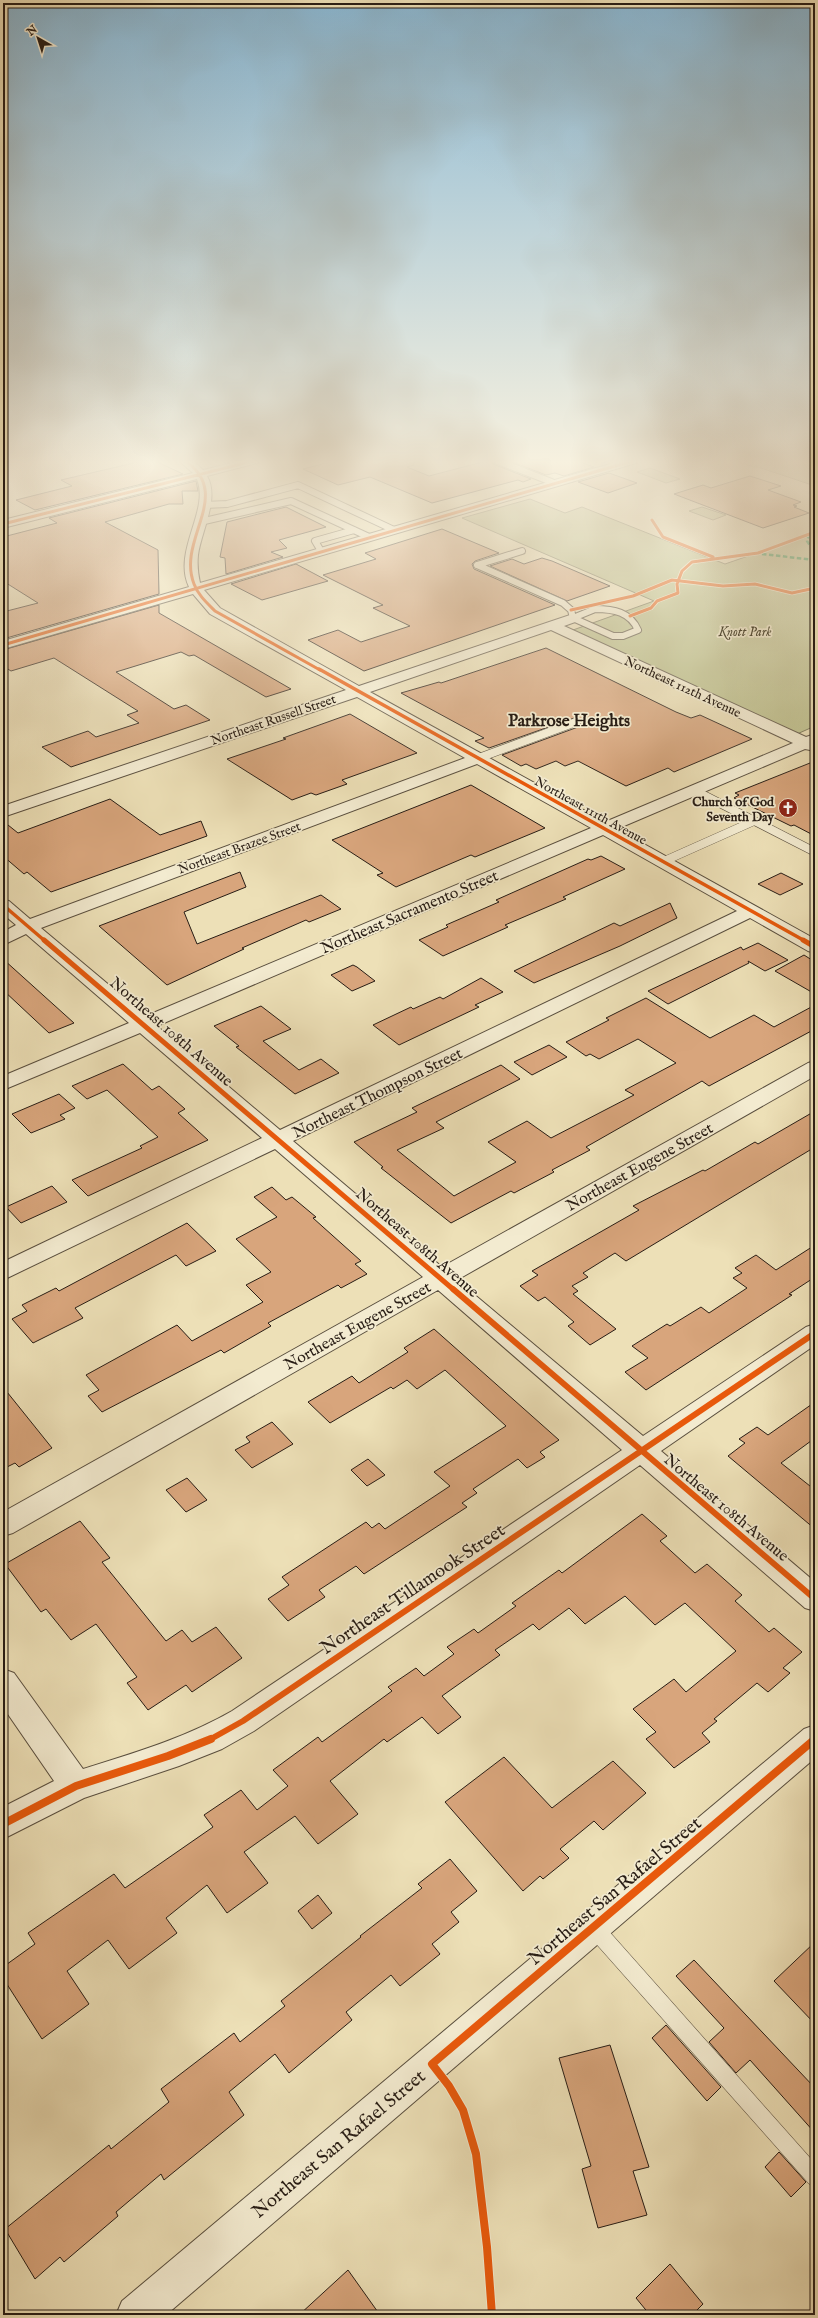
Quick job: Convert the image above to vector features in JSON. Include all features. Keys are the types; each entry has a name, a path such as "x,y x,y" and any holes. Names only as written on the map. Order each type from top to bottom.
{"street":[{"path":"190,567 194,589"},
{"path":"3,645 267,567"},
{"name":"Northeast 111th Avenue","path":"194,589 207,604 226,618 815,947"},
{"name":"Northeast Russell Street","path":"3,812 573,618"},
{"name":"Northeast 112th Avenue","path":"552,625 812,743"},
{"name":"Northeast Sacramento Street","path":"3,1084 694,790 812,743"},
{"name":"Northeast Brazee Street","path":"3,939 28,926 476,759"},
{"name":"Northeast 108th Avenue","path":"3,905 815,1599"},
{"name":"Northeast Thompson Street","path":"3,1272 750,911"},
{"name":"Northeast Eugene Street","path":"3,1524 815,1067"},
{"name":"Northeast Tillamook Street","path":"3,1824 76,1786 168,1756 211,1739 243,1721 815,1333"},
{"path":"3,1682 76,1786"},
{"name":"Northeast San Rafael Street","path":"136,2315 815,1739"}],"lane":[{"path":"482,567 563,603 571,610 573,618"},
{"path":"595,609 613,609 630,616 635,622 638,630 623,636 613,636 573,618 595,609"},
{"path":"476,759 576,722"},
{"path":"694,790 815,852"},
{"path":"662,862 754,821"},
{"path":"594,1927 815,2177"}],"green space":[{"name":"Knott Park","path":"576,567 815,567 815,726 797,734 573,630 654,601"}],"building":[{"path":"3,567 158,567 159,594 3,639 3,612 38,603 3,581"},
{"path":"226,567 249,567 226,574"},
{"path":"286,567 302,567 328,581 262,600 231,584"},
{"path":"349,567 473,567 474,569 555,605 364,671 308,640 338,630 361,642 410,626 373,608 383,605 323,575"},
{"path":"493,567 566,567 610,586 567,601"},
{"path":"159,605 159,613 291,689 266,697 194,655 189,656 181,652 116,672 174,709 186,705 210,720 71,767 42,747 88,731 96,737 139,723 127,715 138,711 54,658 11,671 3,666 3,650"},
{"path":"546,648 676,712 691,718 700,715 752,739 674,772 668,768 626,786 578,761 565,766 556,761 536,769 526,764 521,766 502,755 578,727 581,723 577,717 489,748 475,741 484,738 401,693 439,682 441,683"},
{"path":"350,714 417,753 342,780 347,784 316,795 311,793 292,800 227,759 286,739 283,738"},
{"path":"815,761 815,836 734,798 739,795 735,793"},
{"path":"471,785 545,828 475,857 471,855 396,887 377,875 383,873 332,840"},
{"path":"110,799 160,835 201,821 207,836 51,892 27,872 24,874 3,856 3,821 18,833"},
{"path":"601,856 625,869 563,897 566,899 505,925 508,927 443,956 419,940 448,927 446,925 499,902 496,900 588,859 591,860"},
{"path":"240,872 246,887 184,912 197,944 321,895 341,909 309,922 306,920 242,948 244,949 167,985 99,926"},
{"path":"781,873 803,884 780,895 758,884"},
{"path":"670,903 677,918 620,946 534,983 514,971 614,923 620,926"},
{"path":"758,943 788,960 765,971 748,961 749,963 668,1004 648,991 741,947 743,950"},
{"path":"804,955 815,962 815,994 775,971"},
{"path":"3,959 74,1023 49,1033 3,990"},
{"path":"353,965 375,981 352,991 331,975"},
{"path":"481,978 503,992 475,1005 479,1007 399,1045 373,1025 411,1007 413,1009 440,997 443,999"},
{"path":"646,998 710,1038 754,1015 774,1027 815,1005 815,1029 709,1086 702,1081 586,1147 590,1150 552,1170 554,1172 514,1193 511,1191 451,1223 381,1168 383,1167 354,1142 417,1112 412,1108 501,1065 520,1079 436,1122 444,1128 397,1150 454,1196 516,1162 488,1142 527,1121 551,1138 634,1095 625,1090 676,1063 638,1039 599,1059 590,1054 586,1056 566,1042 609,1020 606,1018"},
{"path":"261,1006 291,1029 263,1041 299,1070 321,1059 339,1073 295,1094 236,1047 239,1046 214,1026"},
{"path":"549,1045 567,1057 532,1075 514,1062"},
{"path":"123,1064 152,1090 159,1086 185,1109 178,1113 208,1140 88,1196 72,1180 142,1148 140,1146 158,1137 107,1090 87,1099 72,1086"},
{"path":"59,1094 75,1108 60,1115 65,1119 31,1133 12,1114"},
{"path":"815,1111 815,1147 626,1261 615,1253 583,1273 588,1277 572,1286 578,1291 573,1294 616,1329 590,1345 568,1326 574,1322 545,1297 538,1301 520,1286 538,1275 532,1271 639,1210 633,1206 703,1170 705,1171 755,1142 758,1144"},
{"path":"52,1186 67,1202 21,1223 6,1207"},
{"path":"272,1187 286,1200 292,1197 316,1217 313,1218 361,1261 355,1264 367,1274 341,1288 338,1285 268,1323 271,1326 224,1353 221,1350 102,1412 88,1396 99,1390 86,1375 177,1325 192,1341 263,1302 246,1285 271,1272 236,1239 277,1217 254,1197"},
{"path":"187,1223 216,1251 186,1266 176,1255 75,1308 83,1318 33,1343 12,1319 27,1311 22,1305 56,1288 59,1291"},
{"path":"815,1245 815,1277 789,1294 792,1295 646,1390 625,1372 648,1358 632,1346 667,1324 670,1326 701,1307 709,1313 747,1288 733,1278 742,1273 735,1268 756,1255 776,1270"},
{"path":"434,1329 559,1440 540,1452 545,1457 527,1468 518,1459 473,1489 477,1493 462,1503 467,1507 364,1574 356,1566 319,1590 325,1597 288,1621 268,1599 289,1585 282,1577 366,1522 372,1528 379,1523 385,1529 450,1486 434,1472 506,1426 445,1370 417,1389 407,1380 393,1389 391,1387 330,1423 308,1402 352,1376 359,1383 408,1352 404,1348"},
{"path":"3,1387 52,1448 19,1467 15,1463 3,1469"},
{"path":"815,1402 815,1438 781,1463 815,1490 815,1529 728,1456 745,1443 739,1439 757,1427 768,1435"},
{"path":"272,1422 293,1444 252,1468 235,1450 250,1442 246,1437"},
{"path":"368,1459 385,1475 367,1486 351,1470"},
{"path":"187,1478 207,1500 186,1512 166,1490"},
{"path":"642,1514 667,1536 660,1541 695,1573 707,1564 742,1595 735,1601 769,1632 774,1628 802,1652 783,1668 790,1673 768,1692 757,1683 714,1719 717,1721 702,1733 710,1742 674,1768 646,1739 656,1732 633,1709 674,1679 686,1692 736,1651 685,1603 655,1625 625,1596 585,1624 569,1608 539,1630 533,1624 495,1650 500,1655 442,1696 461,1717 438,1734 422,1717 387,1742 384,1739 330,1781 358,1814 318,1844 295,1816 244,1852 268,1883 227,1913 207,1885 166,1918 177,1933 129,1969 108,1940 67,1971 89,2004 42,2039 3,1978 3,1967 35,1944 28,1933 114,1874 125,1888 213,1827 204,1815 241,1790 257,1810 288,1786 273,1770 318,1737 322,1742 392,1691 388,1687 416,1668 424,1676 454,1654 447,1647 474,1629 478,1633 516,1606 512,1603 559,1570 562,1573"},
{"path":"80,1521 110,1558 102,1562 166,1641 182,1630 192,1642 216,1627 242,1658 192,1692 186,1685 148,1710 127,1683 137,1677 96,1624 71,1640 46,1609 41,1612 5,1564"},
{"path":"504,1757 552,1808 613,1761 646,1793 603,1830 594,1821 560,1849 569,1858 543,1879 540,1876 523,1891 445,1802"},
{"path":"450,1859 477,1891 451,1912 459,1922 432,1944 440,1954 400,1986 391,1975 346,2012 352,2020 289,2073 275,2054 229,2092 244,2115 164,2180 161,2174 116,2212 118,2216 64,2262 60,2257 35,2279 5,2229 109,2145 111,2149 169,2102 161,2089 234,2033 240,2042 285,2006 281,2001 361,1937 360,1936 422,1888 418,1884"},
{"path":"318,1895 332,1913 312,1929 298,1911"},
{"path":"815,1942 815,2024 774,1981"},
{"path":"694,1960 815,2088 815,2133 750,2060 736,2073 709,2042 724,2028 676,1976"},
{"path":"666,2025 721,2087 707,2101 652,2038"},
{"path":"610,2045 649,2167 633,2171 647,2215 598,2228 582,2169 591,2166 559,2058"},
{"path":"779,2152 806,2182 791,2197 765,2167"},
{"path":"670,2264 703,2304 692,2315 650,2315 636,2298"},
{"path":"348,2270 380,2315 299,2315"}],"cycle path":[{"path":"191,567 194,584 202,598 215,611 815,947"},
{"path":"3,645 269,567"},
{"path":"630,616 651,608 657,601 678,593 677,584 682,571 686,567"},
{"path":"571,610 633,596 647,591 661,583 672,580 723,586 755,584 792,593 815,588"},
{"path":"3,905 815,1599"},
{"path":"3,1824 76,1786 168,1756 211,1739 243,1721 815,1333"},
{"path":"492,2315 487,2247 476,2154 463,2110 449,2086 432,2064 815,1739"}],"place":[{"name":"Church of God Seventh Day","path":"788,808"}],"district":[{"name":"Parkrose Heights","path":"569,720"}]}
